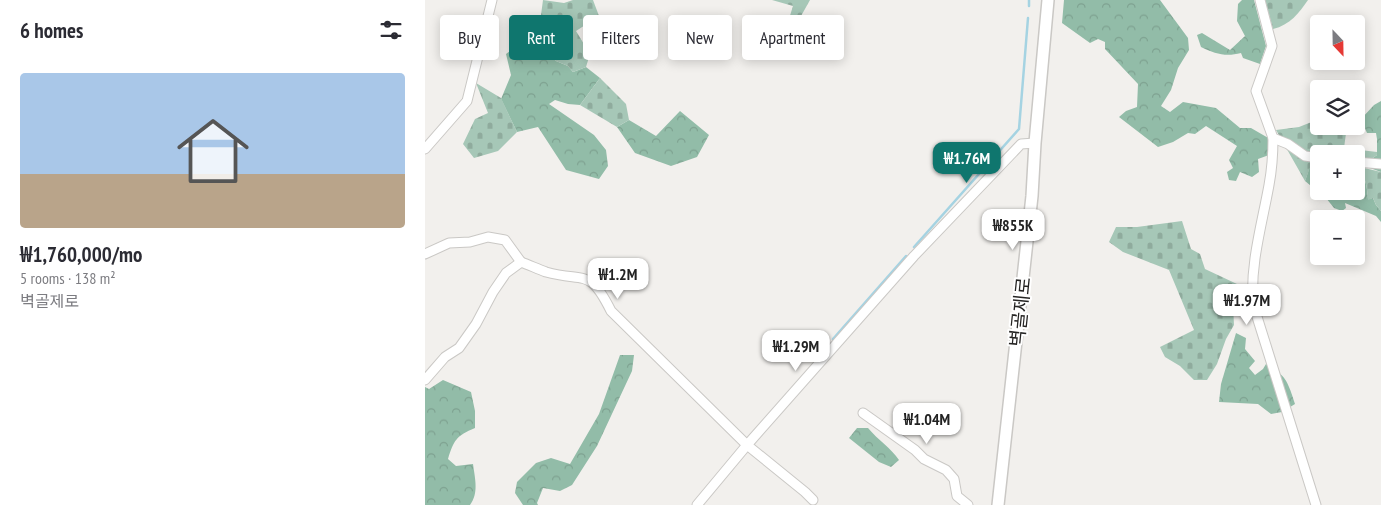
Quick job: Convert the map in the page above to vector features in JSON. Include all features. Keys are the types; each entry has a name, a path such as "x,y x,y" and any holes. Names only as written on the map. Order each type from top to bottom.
{"street":[{"path":"425,149 467,101 492,0"},
{"name":"벽골제로","path":"998,505 1029,226 1049,0"},
{"path":"1260,0 1272,46 1256,91 1273,138 1269,183 1256,252 1252,293 1253,304 1317,505"},
{"path":"1273,138 1288,144 1305,156 1310,157"},
{"path":"697,505 747,445 914,256 1021,144 1035,142"},
{"path":"1365,163 1381,164"},
{"path":"425,254 449,243 470,242 488,237 505,240 521,262 547,272 587,278 596,286 611,311 747,445 813,500"},
{"path":"425,380 445,357 459,348 476,324 506,273 521,262"},
{"path":"863,413 915,450 924,459 946,470 954,479 957,496 968,505"}],"green space":[{"path":"543,0 564,3 573,0 593,0 599,15 583,15 583,26 576,31 583,42 583,60 588,60 586,67 573,72 568,66 555,60 573,60 573,15 541,15"},
{"path":"772,0 810,0 802,15 790,15 793,6"},
{"path":"1064,0 1160,0 1188,38 1189,50 1178,68 1171,90 1161,106 1170,112 1183,102 1216,108 1240,128 1251,128 1270,139 1269,155 1258,159 1259,172 1252,177 1240,172 1236,181 1229,180 1227,172 1233,168 1229,160 1237,146 1206,126 1195,134 1188,133 1173,142 1158,147 1119,117 1126,111 1137,107 1138,84 1105,49 1105,42 1098,39 1090,43 1062,23"},
{"path":"1242,0 1254,0 1266,46 1260,64 1243,58 1241,53 1225,55 1201,47 1197,35 1202,33 1230,50 1245,36 1237,21 1238,4"},
{"path":"1265,0 1308,0 1289,21 1273,29"},
{"path":"509,52 509,60 555,60 568,66 573,72 586,67 600,78 580,105 555,100 549,104 594,135 606,150 608,166 599,179 566,170 538,127 517,132 501,99 511,75 506,54"},
{"path":"600,78 626,104 629,120 617,127 580,105"},
{"path":"476,83 501,98 517,132 498,151 474,158 463,144 475,119 488,113"},
{"path":"1381,101 1381,172 1370,168 1370,160 1377,155 1377,139 1376,133 1367,133 1365,128 1365,115 1374,105"},
{"path":"680,111 709,135 697,157 671,166 635,153 617,127 629,120 656,136"},
{"path":"1310,123 1310,135 1346,135 1344,145 1310,145 1310,168 1305,181 1276,130 1299,127"},
{"path":"1365,151 1377,152 1377,155 1370,160 1365,160"},
{"path":"1310,166 1310,185 1305,181"},
{"path":"1365,168 1381,172 1381,211 1373,198 1368,200"},
{"path":"1365,181 1368,199 1373,198 1381,211 1381,222 1376,216 1365,210 1345,203 1346,208 1343,210 1334,208 1328,200 1365,200"},
{"path":"1182,221 1191,249 1200,254 1205,269 1237,284 1239,296 1233,306 1234,325 1226,339 1217,364 1207,380 1194,380 1180,366 1165,357 1160,347 1194,330 1169,270 1123,252 1109,242 1116,227 1137,227"},
{"path":"1236,333 1246,338 1245,349 1255,361 1249,368 1255,375 1266,364 1278,372 1288,385 1295,404 1282,412 1271,414 1258,404 1219,402 1221,384"},
{"path":"620,355 634,355 632,371 597,446 572,485 560,491 543,488 537,503 538,505 523,505 515,493 517,482 536,463 551,458 570,464 599,414"},
{"path":"443,380 471,392 475,411 475,428 457,439 448,459 456,466 473,464 475,496 470,505 425,505 425,387 429,389"},
{"path":"857,428 868,428 899,460 891,467 879,462 849,438"}],"waterway":[{"path":"1029,0 1029,6"},
{"path":"914,247 1019,129 1028,18"},
{"path":"833,339 906,256"}]}
